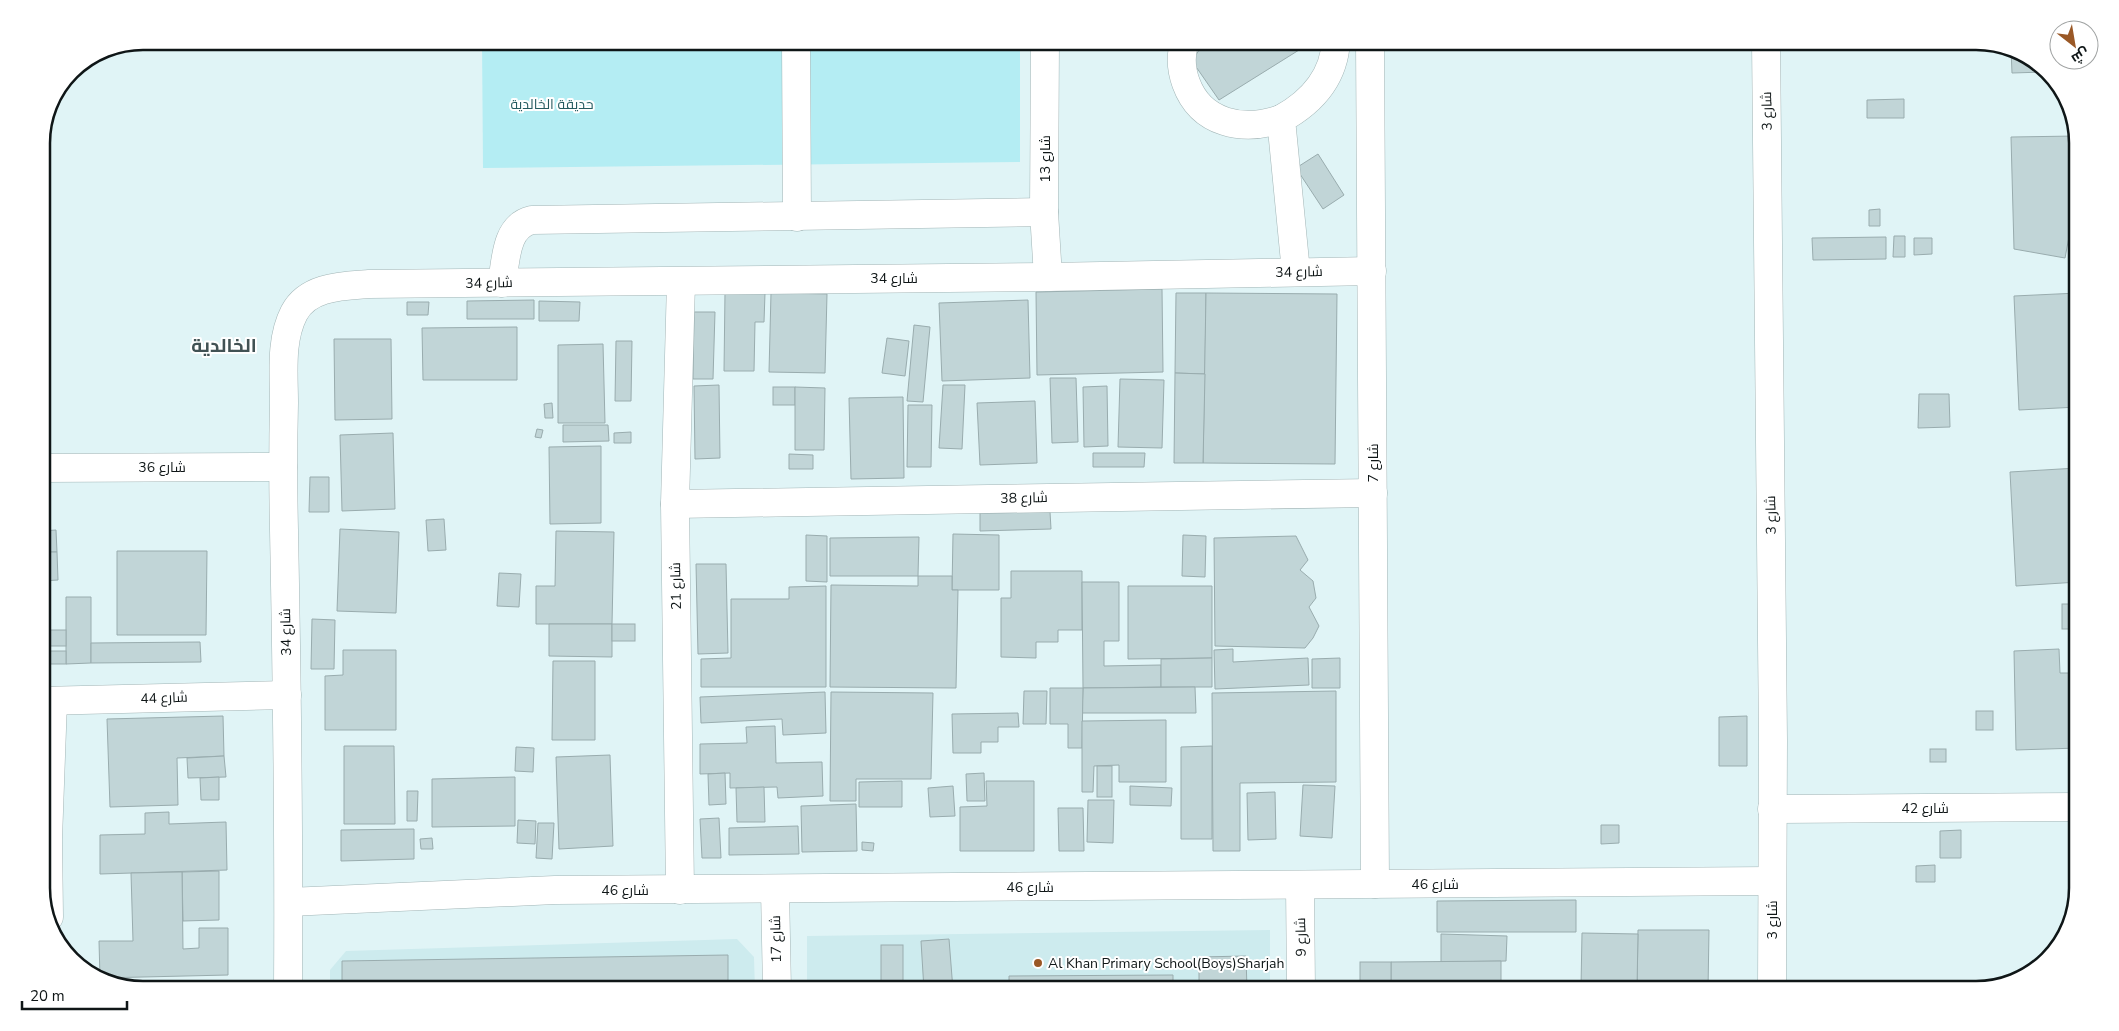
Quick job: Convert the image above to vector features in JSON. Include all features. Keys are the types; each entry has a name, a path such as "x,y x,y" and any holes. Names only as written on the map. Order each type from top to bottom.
{"street":[{"path":"796,50 797,217"},
{"name":"شارع 13","path":"1045,50 1044,212 1048,277"},
{"path":"1182,50 1182,73 1190,94 1204,110 1218,119 1233,124 1266,124 1281,119 1297,110 1311,98 1322,84 1331,68 1334,50"},
{"name":"شارع 7","path":"1370,50 1375,884"},
{"name":"شارع 3","path":"1766,50 1772,981"},
{"path":"1281,119 1296,272"},
{"path":"502,283 511,237 514,231 525,222 1044,212"},
{"name":"شارع 34","path":"288,981 287,695 283,467 286,337 289,324 301,303 321,291 341,286 369,284 681,282 834,278 1372,272"},
{"name":"شارع 21","path":"680,890 675,504 681,282"},
{"name":"شارع 36","path":"50,468 283,467"},
{"name":"شارع 38","path":"675,504 1373,493"},
{"name":"شارع 44","path":"50,701 287,695"},
{"name":"شارع 42","path":"1772,809 2069,807"},
{"name":"شارع 46","path":"289,902 556,890 1771,881"},
{"name":"شارع 9","path":"1300,884 1301,981"},
{"name":"شارع 17","path":"775,889 777,981"}],"shaded area":[{"name":"Al Khan Primary School(Boys)Sharjah","path":"1270,930 1270,981 807,981 807,936"},
{"path":"737,939 754,957 755,981 330,981 330,970 346,951"}],"green space":[{"name":"حديقة الخالدية","path":"482,50 1020,50 1020,162 483,168"}],"building":[{"path":"1199,50 1299,50 1219,100 1192,61"},
{"path":"2011,57 2036,72 2012,73"},
{"path":"1904,99 1904,118 1867,118 1867,100"},
{"path":"2069,136 2069,237 2065,258 2014,249 2011,137"},
{"path":"1318,154 1344,195 1323,209 1296,168"},
{"path":"1880,209 1880,226 1869,226 1869,210"},
{"path":"1894,236 1905,236 1905,257 1893,257"},
{"path":"1886,237 1886,259 1813,260 1812,238"},
{"path":"1914,238 1932,238 1932,254 1914,255"},
{"path":"1162,289 1163,372 1037,375 1036,292"},
{"path":"725,292 765,293 764,322 755,322 754,371 724,371"},
{"path":"771,293 827,294 825,373 769,372"},
{"path":"1176,293 1206,293 1205,374 1175,373"},
{"path":"1206,293 1337,294 1335,464 1203,463"},
{"path":"2069,293 2069,407 2019,410 2014,296"},
{"path":"534,300 534,319 467,319 467,301"},
{"path":"1028,300 1030,378 942,381 939,303"},
{"path":"539,301 580,302 579,321 539,321"},
{"path":"407,302 429,302 428,315 407,315"},
{"path":"694,312 715,312 713,379 693,379"},
{"path":"914,325 930,327 923,402 907,401"},
{"path":"517,327 517,380 423,380 422,328"},
{"path":"887,338 909,341 905,376 882,373"},
{"path":"334,339 391,339 392,419 335,420"},
{"path":"616,341 632,341 631,401 615,401"},
{"path":"603,344 605,423 558,423 558,345"},
{"path":"1175,373 1205,374 1203,463 1174,463"},
{"path":"1050,378 1076,378 1078,442 1052,443"},
{"path":"1120,379 1164,380 1162,448 1118,447"},
{"path":"719,385 720,458 695,459 694,386"},
{"path":"943,385 965,385 962,449 939,448"},
{"path":"1107,386 1108,446 1084,447 1083,387"},
{"path":"773,387 795,387 795,405 773,405"},
{"path":"795,387 825,388 824,450 795,450"},
{"path":"1919,394 1949,394 1950,427 1918,428"},
{"path":"903,397 904,478 851,479 849,398"},
{"path":"1035,401 1037,463 980,465 977,403"},
{"path":"552,403 553,418 545,418 544,404"},
{"path":"908,405 932,405 931,467 907,467"},
{"path":"563,425 608,425 609,441 563,442"},
{"path":"537,429 543,430 541,438 535,437"},
{"path":"631,432 631,443 614,443 614,433"},
{"path":"393,433 395,509 342,511 340,435"},
{"path":"601,446 601,523 550,524 549,447"},
{"path":"1093,453 1145,453 1144,467 1093,467"},
{"path":"789,454 813,455 813,469 789,469"},
{"path":"2069,468 2069,583 2016,586 2010,472"},
{"path":"310,477 329,477 329,512 309,512"},
{"path":"1050,512 1051,529 980,531 980,513"},
{"path":"444,519 446,550 428,551 426,520"},
{"path":"340,529 399,532 396,613 337,611"},
{"path":"50,530 56,530 57,552 50,552"},
{"path":"556,531 614,532 612,624 536,624 536,586 555,586"},
{"path":"953,534 999,535 999,590 952,590"},
{"path":"806,535 827,536 827,582 806,581"},
{"path":"1183,535 1206,536 1205,577 1182,576"},
{"path":"1296,536 1308,560 1300,570 1313,581 1316,598 1309,607 1319,626 1313,638 1305,648 1215,646 1214,538"},
{"path":"919,537 918,576 830,576 830,538"},
{"path":"117,551 207,551 206,635 117,635"},
{"path":"50,552 57,552 58,580 50,580"},
{"path":"696,564 726,564 728,653 698,654"},
{"path":"1011,571 1082,571 1082,630 1058,630 1058,642 1036,642 1036,658 1001,657 1001,598 1011,598"},
{"path":"499,573 521,574 519,607 497,606"},
{"path":"918,576 952,576 952,590 958,590 956,688 830,687 831,585 918,586"},
{"path":"1082,582 1119,582 1119,641 1104,641 1104,666 1161,665 1161,687 1083,688"},
{"path":"826,586 826,687 701,687 701,659 731,658 731,599 789,599 789,587"},
{"path":"1128,586 1212,586 1212,658 1128,659"},
{"path":"66,597 91,597 91,663 66,664"},
{"path":"2062,604 2069,604 2069,629 2062,629"},
{"path":"312,619 335,620 334,669 311,669"},
{"path":"549,624 612,624 612,657 549,656"},
{"path":"612,624 635,624 635,641 612,641"},
{"path":"50,630 66,630 66,646 50,646"},
{"path":"200,642 201,662 91,663 91,643"},
{"path":"1233,649 1233,662 1308,658 1309,685 1215,689 1214,650"},
{"path":"2059,649 2060,673 2069,673 2069,748 2016,750 2014,651"},
{"path":"343,650 396,650 396,730 325,730 325,676 343,675"},
{"path":"50,651 66,651 66,664 50,664"},
{"path":"1212,658 1212,687 1161,687 1161,659"},
{"path":"1340,658 1340,688 1312,688 1312,659"},
{"path":"553,661 595,661 595,740 552,740"},
{"path":"1195,687 1196,713 1082,713 1083,688"},
{"path":"1050,688 1083,688 1082,748 1068,748 1068,724 1050,724"},
{"path":"1024,691 1047,691 1046,724 1023,724"},
{"path":"1336,691 1336,782 1240,783 1240,851 1213,851 1212,693"},
{"path":"825,692 826,733 783,735 782,719 701,723 700,697"},
{"path":"831,692 933,693 931,779 856,779 856,801 830,801"},
{"path":"1976,711 1993,711 1993,730 1976,730"},
{"path":"1018,713 1019,727 998,727 998,742 981,742 981,753 953,753 952,714"},
{"path":"223,716 224,756 177,758 178,805 110,807 107,719"},
{"path":"1747,716 1747,766 1719,766 1719,717"},
{"path":"1166,720 1166,782 1119,782 1119,765 1094,766 1093,792 1082,792 1082,721"},
{"path":"775,726 776,763 822,762 823,796 778,798 777,787 730,788 730,773 700,774 700,744 747,743 746,727"},
{"path":"344,746 394,746 395,824 344,824"},
{"path":"1212,746 1212,839 1181,839 1181,747"},
{"path":"516,747 534,748 533,772 515,771"},
{"path":"1930,749 1946,749 1946,762 1930,762"},
{"path":"610,755 613,846 559,849 556,757"},
{"path":"224,756 226,777 188,778 187,758"},
{"path":"1097,766 1112,766 1112,797 1097,797"},
{"path":"725,773 726,804 709,805 708,774"},
{"path":"984,773 985,801 967,801 966,774"},
{"path":"219,777 219,800 201,800 200,778"},
{"path":"515,777 515,826 432,827 432,779"},
{"path":"902,781 902,807 859,807 859,782"},
{"path":"986,781 1034,781 1034,851 960,851 960,807 987,806"},
{"path":"1303,785 1335,786 1332,838 1300,836"},
{"path":"953,786 955,816 930,817 928,788"},
{"path":"1130,786 1172,788 1171,806 1130,805"},
{"path":"764,787 765,822 737,822 736,788"},
{"path":"407,791 418,791 417,821 407,821"},
{"path":"1275,792 1276,839 1248,840 1247,793"},
{"path":"1088,800 1114,800 1113,843 1087,842"},
{"path":"856,804 857,851 802,852 801,806"},
{"path":"1058,808 1083,808 1084,851 1059,851"},
{"path":"169,812 169,824 226,822 227,870 100,874 100,835 145,834 145,813"},
{"path":"719,818 721,858 702,858 700,819"},
{"path":"518,820 536,821 535,844 517,843"},
{"path":"538,823 554,823 552,859 536,858"},
{"path":"1601,825 1619,825 1619,843 1601,844"},
{"path":"798,826 799,854 729,855 729,828"},
{"path":"414,829 414,859 341,861 341,830"},
{"path":"1961,830 1961,858 1940,858 1940,831"},
{"path":"432,838 433,849 421,849 420,839"},
{"path":"862,842 874,843 873,851 862,850"},
{"path":"1935,865 1935,882 1916,882 1916,866"},
{"path":"219,871 219,920 183,921 182,872"},
{"path":"182,872 183,949 199,948 199,928 228,928 228,975 119,978 100,970 99,941 133,941 131,873"},
{"path":"1576,900 1576,932 1437,932 1437,901"},
{"path":"1638,930 1709,930 1708,981 1637,981"},
{"path":"1582,933 1638,934 1637,981 1581,981"},
{"path":"1441,934 1507,936 1506,961 1441,962"},
{"path":"949,939 952,981 923,981 921,941"},
{"path":"881,945 903,945 903,981 881,981"},
{"path":"728,955 728,981 342,981 342,961"},
{"path":"1246,956 1247,981 1199,981 1199,957"},
{"path":"1501,961 1501,981 1391,981 1391,962"},
{"path":"1360,962 1391,962 1391,981 1360,981"},
{"path":"1173,975 1173,981 1009,981 1009,976"}],"place":[{"name":"Al Khan Primary School(Boys)Sharjah","path":"1038,963"}],"district":[{"name":"الخالدية","path":"224,346"}]}
